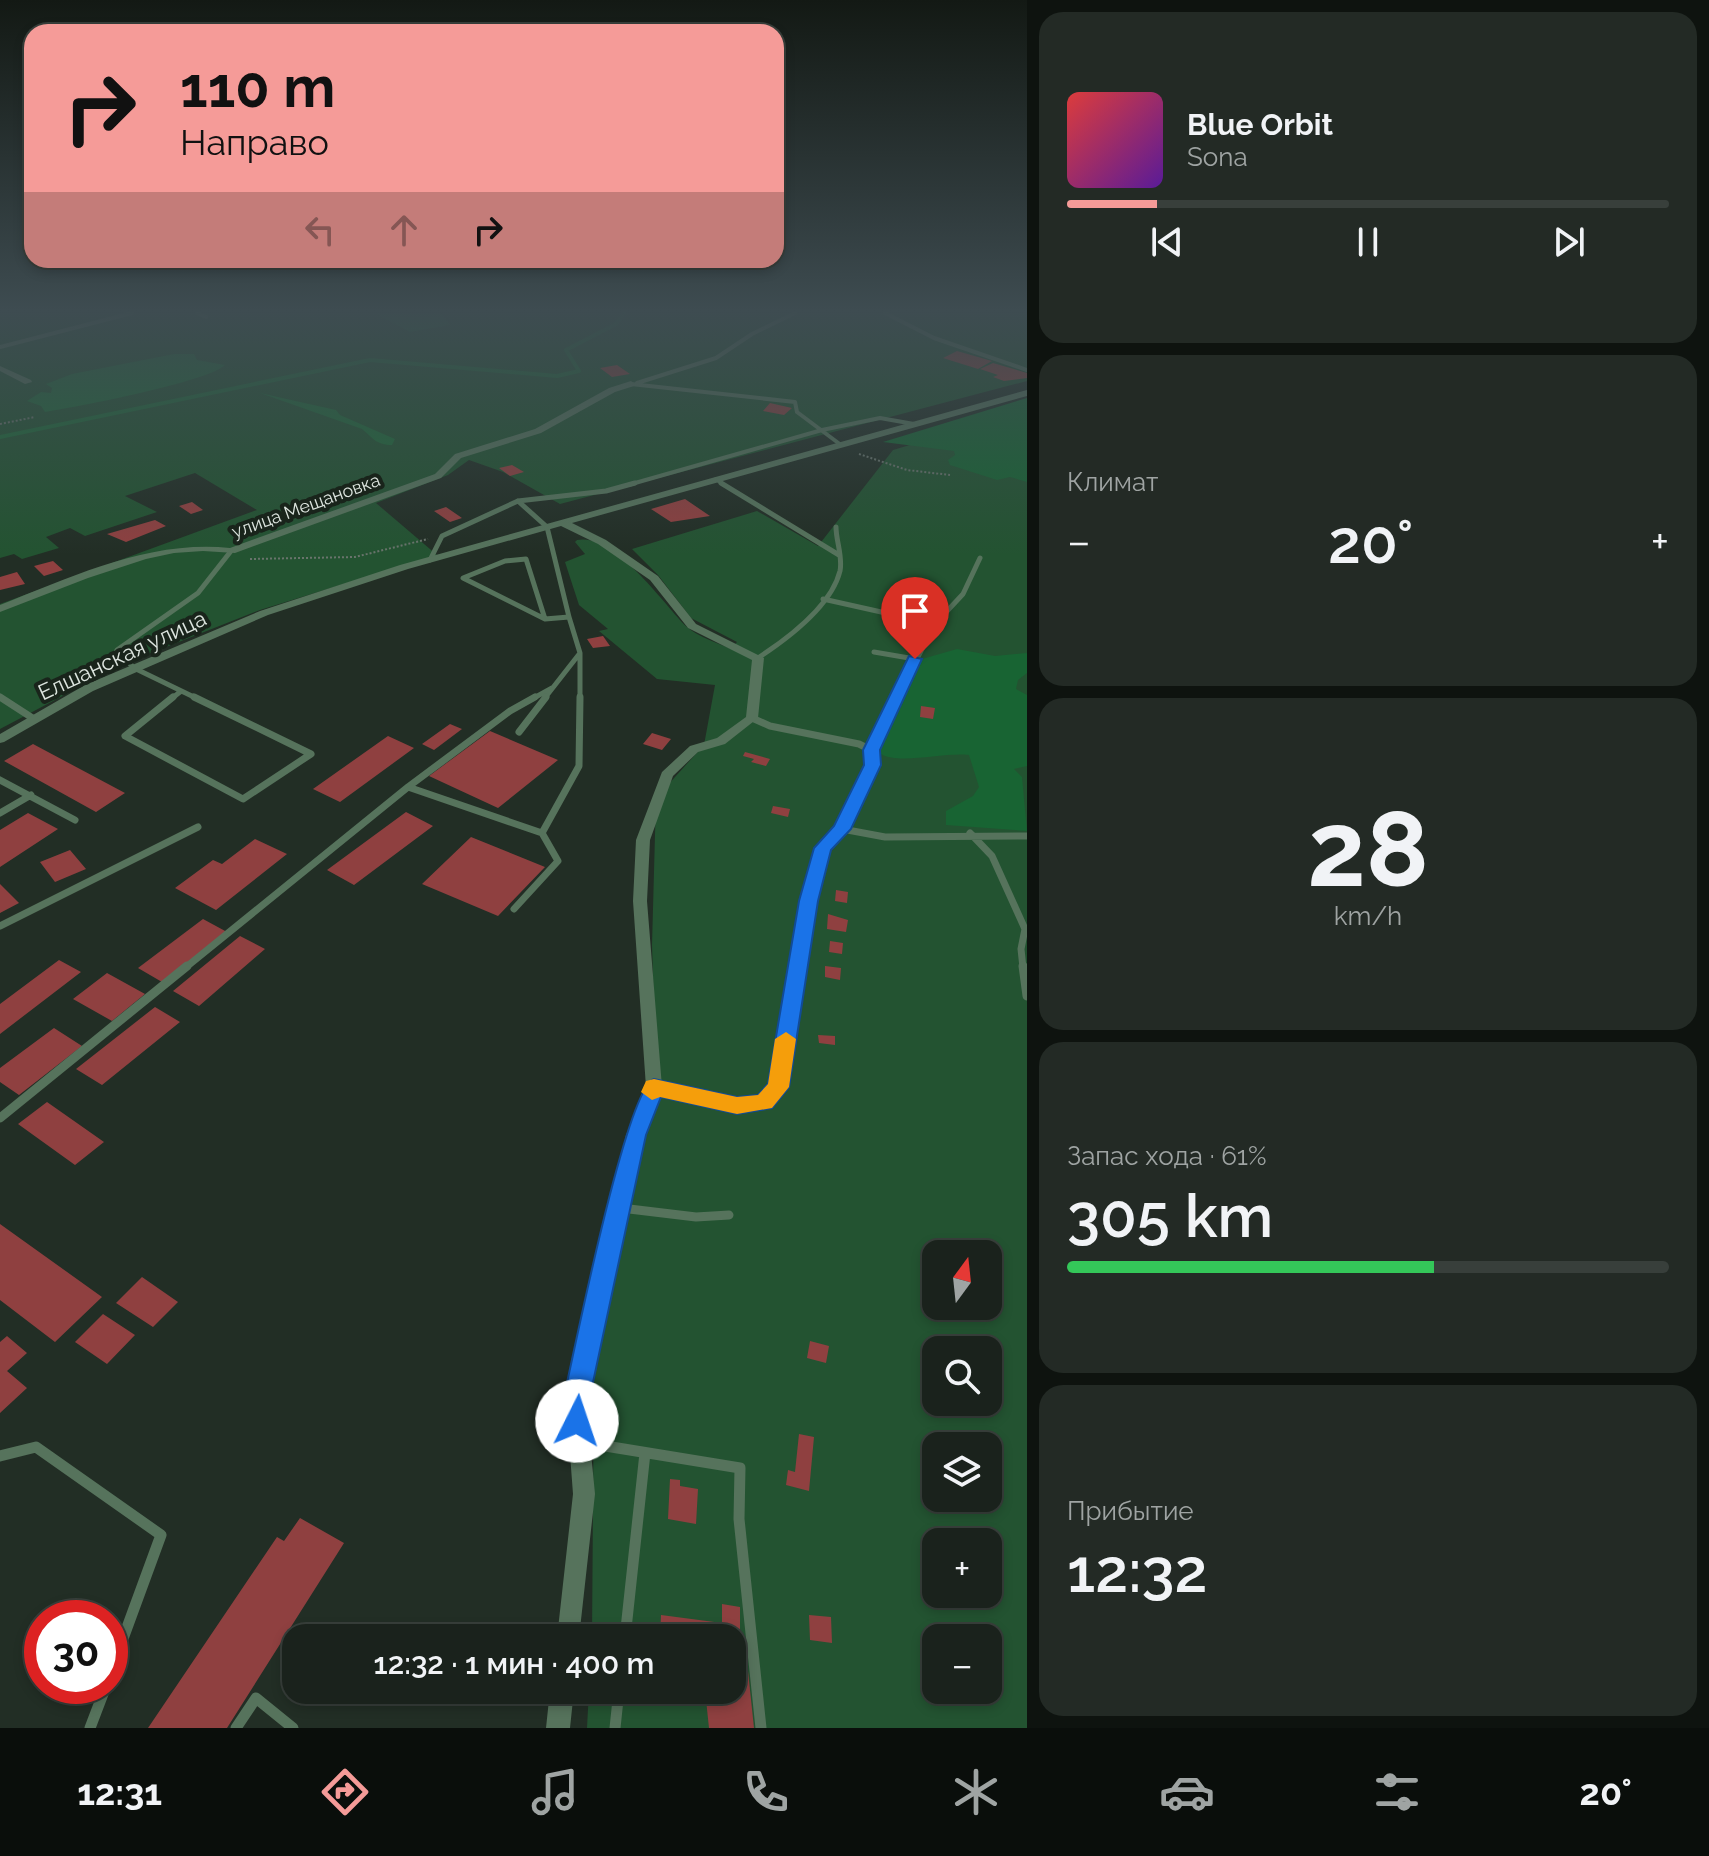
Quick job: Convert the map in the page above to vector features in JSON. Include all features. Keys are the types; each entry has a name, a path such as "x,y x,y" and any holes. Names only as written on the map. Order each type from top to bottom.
{"street":[{"name":"улица Мещановка","path":"0,609 148,554 208,546 229,556 438,476 458,456 538,431 605,394"},
{"name":"Елшанская улица","path":"0,739 134,668 264,613 430,560 1025,394"},
{"path":"555,525 602,542 654,578 692,626 758,658 752,718 721,741 694,749 667,775 643,840 640,901 654,1087 635,1135 576,1401 584,1494 570,1624"},
{"path":"558,1728 561,1704"}],"lane":[{"path":"719,394 795,402 797,412 841,445"},
{"path":"430,560 442,536 518,501 606,491 822,430 880,418 914,424"},
{"path":"716,479 767,514 839,555"},
{"path":"518,501 555,525 569,617 580,653 579,766 542,833"},
{"path":"758,658 776,648 823,599 841,570 836,527"},
{"path":"180,692 125,736 243,799 311,754 134,668 117,650 198,593 229,556"},
{"path":"654,1087 737,1106 764,1102 778,1087 808,901 823,848 842,829 873,765 871,750 915,659 935,624 963,594 980,558"},
{"path":"545,619 526,559 505,561 463,578 545,619 569,617"},
{"path":"823,599 935,624"},
{"path":"874,652 915,659"},
{"path":"519,732 580,653"},
{"path":"0,1118 408,787 510,711 552,688"},
{"path":"0,697 34,719"},
{"path":"752,718 770,726 859,744 871,750"},
{"path":"0,780 75,820"},
{"path":"408,787 542,833 558,861 514,909"},
{"path":"0,813 31,795"},
{"path":"0,926 198,827"},
{"path":"842,829 863,836 970,833 1027,836"},
{"path":"970,833 992,856 1025,929 1021,949 1027,996"},
{"path":"619,1207 696,1217 729,1215"},
{"path":"579,1441 740,1468 739,1519 761,1728"},
{"path":"0,1456 36,1447 161,1535 128,1625"},
{"path":"627,1624 645,1453"},
{"path":"236,1728 256,1698 293,1728"},
{"path":"90,1728 99,1704"},
{"path":"615,1728 618,1704"}],"path":[{"path":"0,424 35,417"},
{"path":"841,445 868,459 907,470 950,475"},
{"path":"229,556 355,557 442,536"}],"shaded area":[{"path":"0,394 979,394 560,504 503,472 469,460 448,475 376,503 437,555 260,610 123,664 0,729 0,604 257,510 195,473 125,496 157,512 85,536 70,528 46,537 59,548 22,559 14,554 0,558"},
{"path":"38,394 135,394 45,412 41,406 27,401"},
{"path":"262,394 336,410 340,415 395,439 392,445 382,444 362,429"},
{"path":"1027,398 1027,482 1010,477 997,480 950,465 948,460 955,455 954,451 883,442"},
{"path":"1027,410 1027,1728 587,1728 588,1704 746,1704 746,1624 592,1624 594,1368 656,1075 652,945 656,798 704,745 715,685 657,679 599,631 608,629 579,605 565,562 585,554 575,542 577,540 592,541 607,547 638,572 687,627 731,649 737,642 691,618 658,575 632,549 757,511 818,546 893,450"},
{"path":"957,649 995,656 1027,653 1027,673 1018,680 1016,689 1027,695 1027,766 1014,769 1022,777 1027,831 946,825 946,811 973,796 979,787 969,755 899,758 881,754 880,749 922,659"}],"building":[{"path":"770,403 792,408 784,415 763,411"},
{"path":"512,465 524,472 510,476 499,468"},
{"path":"685,499 710,516 671,522 651,509"},
{"path":"192,502 203,510 191,514 179,506"},
{"path":"446,507 462,518 450,522 434,511"},
{"path":"155,520 166,526 126,542 107,534"},
{"path":"53,561 63,570 44,576 34,566"},
{"path":"17,572 25,584 0,590 0,577"},
{"path":"603,636 610,646 593,648 587,639"},
{"path":"921,706 935,708 933,719 920,717"},
{"path":"450,724 462,729 434,750 422,744"},
{"path":"490,731 558,760 498,808 429,776"},
{"path":"652,733 671,739 662,750 643,744"},
{"path":"388,736 414,748 340,802 313,789"},
{"path":"33,744 125,793 96,812 4,761"},
{"path":"745,752 770,759 766,766 751,762 754,759 743,756"},
{"path":"773,806 790,809 788,817 771,813"},
{"path":"406,812 433,826 354,885 327,870"},
{"path":"28,813 58,829 0,867 0,830"},
{"path":"471,837 545,867 498,916 422,884"},
{"path":"255,839 287,854 216,910 175,888 213,860 222,864"},
{"path":"70,850 86,869 55,882 40,862"},
{"path":"0,884 19,903 0,913"},
{"path":"836,890 848,892 847,903 835,901"},
{"path":"828,914 848,920 846,932 827,929"},
{"path":"203,919 227,932 162,982 138,968"},
{"path":"240,936 265,949 199,1006 173,991"},
{"path":"830,941 843,943 842,954 829,952"},
{"path":"59,960 81,972 0,1034 0,1004"},
{"path":"825,966 841,968 840,980 825,977"},
{"path":"107,973 145,994 112,1021 73,999"},
{"path":"155,1007 180,1022 102,1085 76,1069"},
{"path":"54,1028 82,1046 19,1095 0,1082 0,1068"},
{"path":"818,1035 835,1036 835,1045 819,1043"},
{"path":"47,1102 104,1142 75,1165 18,1124"},
{"path":"0,1224 102,1297 55,1342 0,1300"},
{"path":"142,1277 178,1302 153,1327 116,1303"},
{"path":"103,1314 135,1335 107,1364 75,1342"},
{"path":"7,1336 27,1353 7,1371 27,1388 0,1413 0,1342"},
{"path":"810,1341 829,1346 826,1363 807,1358"},
{"path":"799,1434 814,1437 809,1491 786,1485 788,1470 795,1472"},
{"path":"670,1479 680,1480 680,1486 698,1489 696,1524 668,1519"},
{"path":"300,1518 344,1543 293,1624 282,1624 282,1641 227,1728 148,1728 277,1537 284,1541"},
{"path":"722,1604 740,1607 740,1624 661,1624 661,1615 722,1623"},
{"path":"809,1615 831,1617 832,1643 810,1640"},
{"path":"748,1671 754,1728 709,1728 706,1704 746,1704"}],"waterway":[{"path":"0,437 208,394"}],"slow traffic":[{"path":"652,1092 654,1087 737,1106 764,1102 778,1087 786,1039"}],"route":[{"path":"577,1421 576,1401 635,1135 654,1087 737,1106 764,1102 778,1087 808,901 823,848 842,829 873,765 871,750 882,733 915,659"}]}
